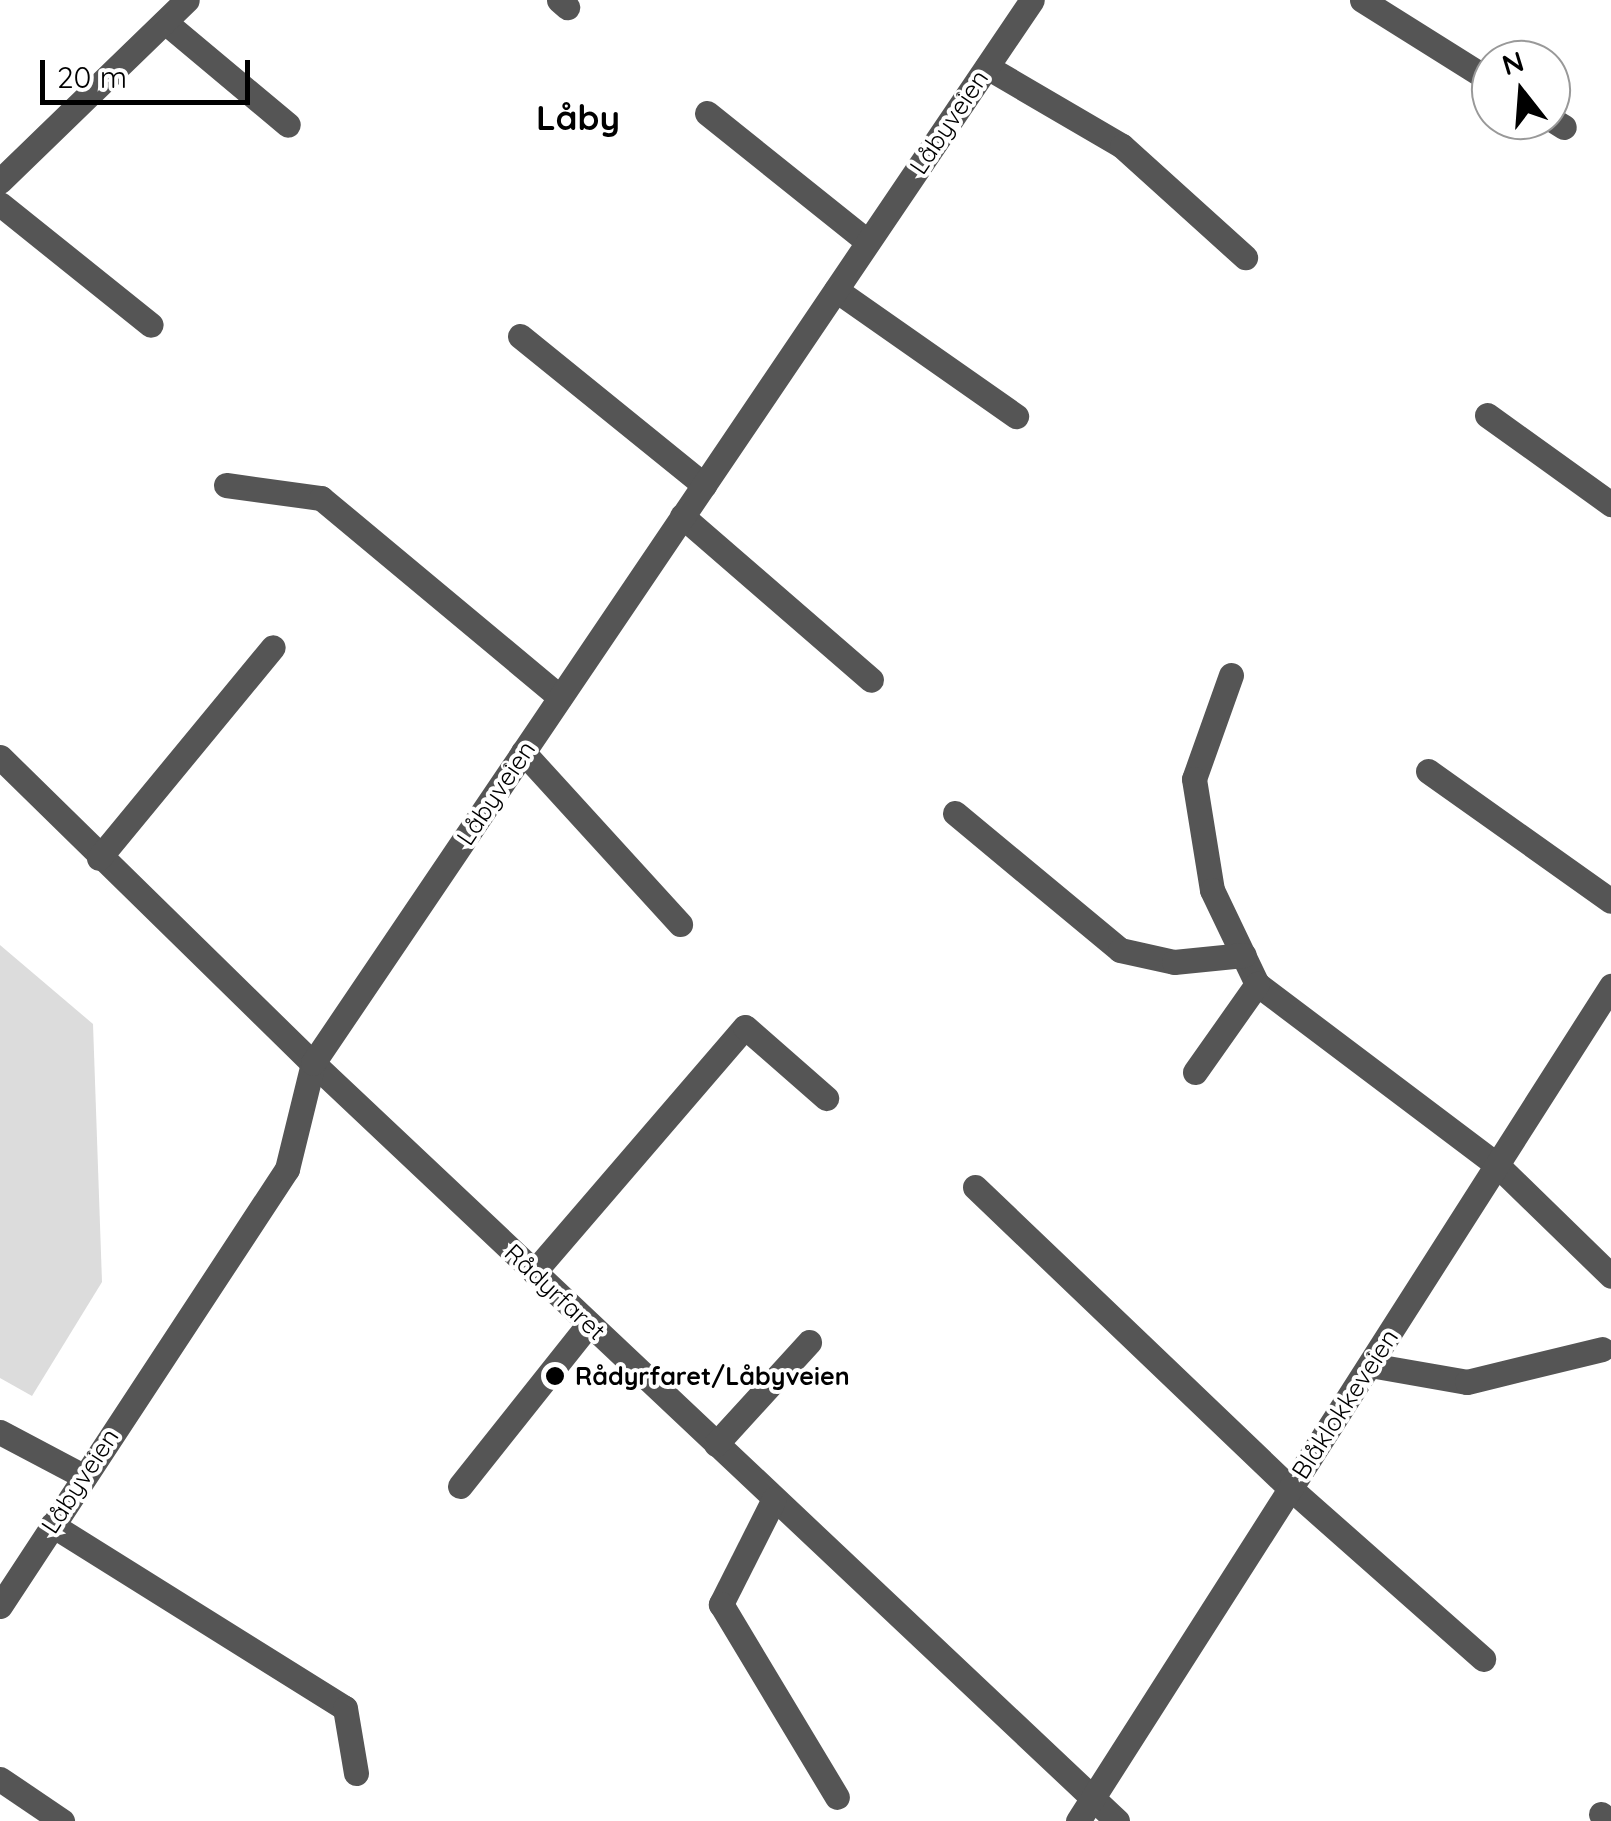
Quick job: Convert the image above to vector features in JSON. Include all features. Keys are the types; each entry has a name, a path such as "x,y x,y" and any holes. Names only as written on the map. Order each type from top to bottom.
{"street":[{"path":"0,181 187,0"},
{"name":"Låbyveien","path":"0,1606 287,1170 313,1063 1032,0"},
{"path":"1362,0 1471,68"},
{"path":"165,22 288,125"},
{"path":"986,67 1122,146 1245,257"},
{"path":"708,114 868,242"},
{"path":"0,204 151,325"},
{"path":"836,290 1016,416"},
{"path":"520,336 704,485"},
{"path":"1487,415 1611,504"},
{"path":"226,485 321,498 560,697"},
{"path":"682,516 871,680"},
{"path":"99,858 273,648"},
{"path":"1232,674 1194,779 1212,890 1258,984 1498,1165 1611,1276"},
{"path":"523,752 680,924"},
{"name":"Rådyrfaret","path":"0,756 99,858 774,1499 1085,1810 1117,1821"},
{"path":"1428,772 1611,901"},
{"path":"955,813 1120,950 1174,962 1244,956"},
{"path":"1195,1072 1258,984"},
{"name":"Blåklokkeveien","path":"1085,1810 1611,986"},
{"path":"534,1272 744,1027 826,1098"},
{"path":"975,1187 1290,1488 1482,1659"},
{"path":"460,1486 589,1324"},
{"path":"716,1444 809,1342"},
{"path":"1370,1365 1466,1382 1602,1349"},
{"path":"0,1432 83,1476"},
{"path":"774,1499 721,1604 837,1798"},
{"path":"52,1524 345,1708 356,1773"},
{"path":"0,1779 62,1821"}],"shaded area":[{"path":"0,945 93,1024 102,1282 32,1396 0,1378"}],"place":[{"name":"Rådyrfaret/Låbyveien","path":"555,1376"}],"district":[{"name":"Låby","path":"578,117"}]}
